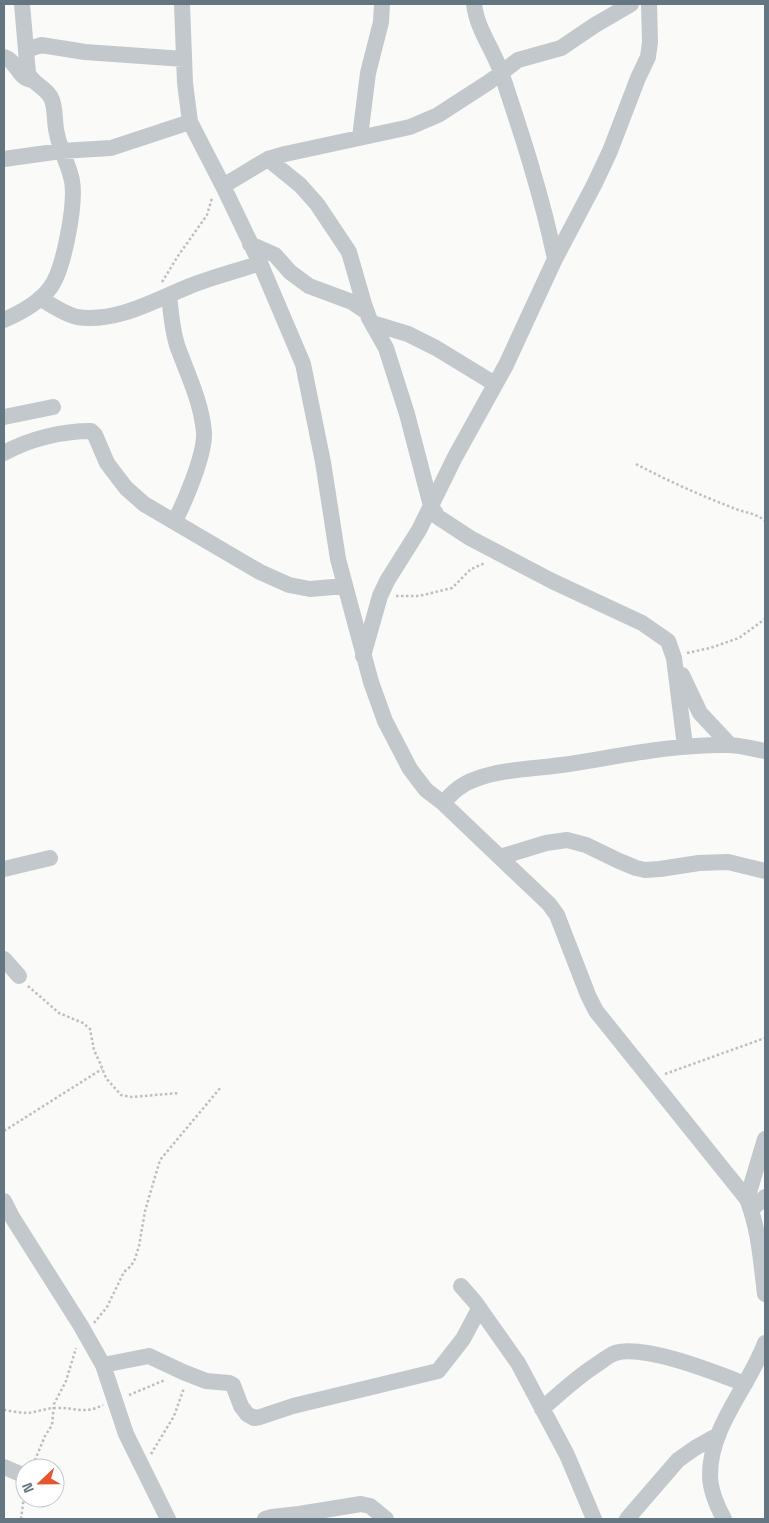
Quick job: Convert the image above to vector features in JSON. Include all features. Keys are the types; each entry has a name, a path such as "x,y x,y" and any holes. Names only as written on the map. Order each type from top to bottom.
{"street":[{"path":"22,4 27,68 32,81"},
{"path":"182,4 186,104 190,122 260,263 303,364 338,559 371,682 393,739 418,781 549,904 557,915 596,1011 749,1204 758,1237 765,1294"},
{"path":"360,137 368,73 381,22 382,4"},
{"path":"474,4 479,26 501,72 534,174 554,259"},
{"path":"221,183 268,159 296,151 410,127 426,121 468,96 518,60 561,48 631,4"},
{"path":"364,656 380,596 386,581 419,530 495,384 554,259 595,183 610,150 648,57 650,42 649,4"},
{"path":"27,50 41,45 85,52 184,59"},
{"path":"4,57 10,59 23,78 32,81 46,91 52,99 55,111 56,133 73,188 70,221 60,265 53,283 40,298 4,320"},
{"path":"4,159 61,150 111,148 190,122"},
{"path":"268,159 300,185 317,204 347,249 369,317 384,342 407,414 431,506 435,514 451,526 504,556 642,623 668,641 700,713 730,745"},
{"path":"250,244 275,255 290,272 308,286 352,302 369,317 422,341 495,384"},
{"path":"40,298 66,314 76,317 108,316 133,310 192,285 260,263"},
{"path":"168,295 172,326 202,417 204,434 201,454 185,500 175,521"},
{"path":"4,416 53,407"},
{"path":"4,453 30,441 74,432 91,431 95,434 107,463 126,488 144,504 260,572 289,586 310,589 345,586"},
{"path":"674,657 685,746"},
{"path":"443,803 453,791 463,784 515,770 556,766 685,746 730,745 765,751"},
{"path":"500,857 546,843 567,840 586,845 619,862 644,870 660,870 699,863 728,862 765,871"},
{"path":"4,869 50,858"},
{"path":"4,959 19,976"},
{"path":"749,1204 765,1139"},
{"path":"749,1204 765,1196"},
{"path":"4,1200 12,1217 103,1365 126,1434 143,1472 168,1519"},
{"path":"461,1286 518,1363 567,1455 594,1519"},
{"path":"103,1365 149,1356 188,1374 212,1382 230,1382 241,1406 247,1414 254,1418 293,1406 438,1370 463,1339 479,1309"},
{"path":"724,1519 716,1500 710,1475 713,1451 718,1435 765,1345"},
{"path":"542,1409 580,1376 610,1356 619,1353 634,1352 673,1359 745,1384"},
{"path":"627,1519 678,1460 718,1435"},
{"path":"265,1519 280,1515 299,1514 361,1504 370,1506 386,1519"}],"path":[{"path":"149,303 178,256 207,215 210,203 221,183"},
{"path":"636,464 665,480 765,520"},
{"path":"380,596 419,596 444,591 457,584 471,570 504,556"},
{"path":"674,657 739,638 765,620"},
{"path":"19,976 36,994 59,1013 83,1023 90,1029 94,1050 102,1069 106,1078 116,1090 126,1096 179,1093"},
{"path":"650,1079 765,1038"},
{"path":"4,1130 102,1069"},
{"path":"35,1458 52,1425 53,1408 56,1398 66,1382 73,1356 85,1333 107,1307 124,1272 133,1263 139,1246 144,1211 160,1160 221,1086"},
{"path":"4,1410 27,1413 53,1408 88,1410 188,1374"},
{"path":"143,1472 157,1443 174,1416 188,1374"}]}
